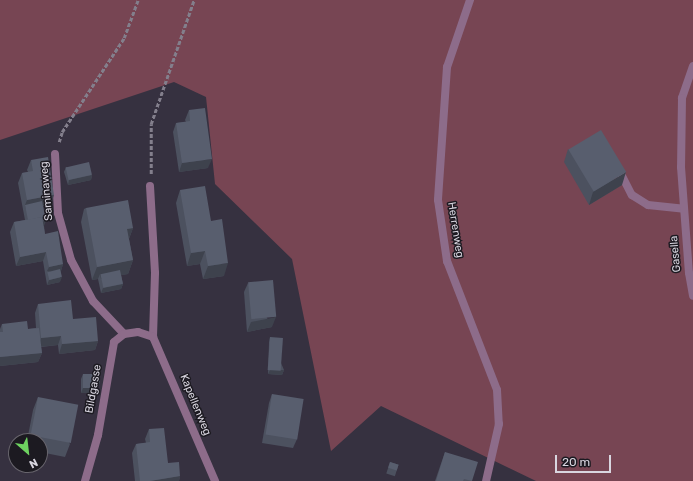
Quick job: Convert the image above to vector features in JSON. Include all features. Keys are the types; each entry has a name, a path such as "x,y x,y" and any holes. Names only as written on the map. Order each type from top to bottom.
{"street":[{"name":"Herrenweg","path":"470,0 452,50 446,74 438,200 447,261 497,390 499,424 486,481"},
{"path":"614,161 632,195 648,205 684,209 681,166 682,98 693,66"},
{"name":"Saminaweg","path":"55,154 58,213 71,260 93,301 124,334"},
{"path":"124,334 138,332 153,338 156,273 150,186"},
{"name":"Gasella","path":"684,209 689,273 693,296"},
{"name":"Bildgasse","path":"85,481 98,435 114,342 124,334"},
{"name":"Kapellenweg","path":"153,338 214,481"}],"path":[{"name":"Saminaweg","path":"55,154 62,132 124,38 138,0"},
{"path":"150,186 151,124 194,0"}],"shaded area":[{"path":"0,0 693,0 693,481 536,481 381,406 331,451 292,259 215,184 206,97 174,82 0,140"}],"building":[{"path":"205,108 212,159 182,163 176,123 190,121 189,110"},
{"path":"601,130 626,172 594,192 568,150"},
{"path":"48,157 54,195 27,200 22,173 33,171 31,160"},
{"path":"89,162 92,175 69,180 66,167"},
{"path":"205,186 211,221 222,219 228,263 208,266 205,251 191,253 180,190"},
{"path":"128,200 133,228 127,229 133,260 97,267 86,208"},
{"path":"42,201 46,221 43,221 42,217 28,220 25,205"},
{"path":"42,217 45,234 58,231 63,264 49,267 46,252 20,257 14,222"},
{"path":"60,269 62,277 49,280 47,272"},
{"path":"120,270 123,284 103,288 100,274"},
{"path":"273,280 276,317 251,319 248,282"},
{"path":"71,300 73,319 96,317 98,341 62,344 61,336 41,338 38,304"},
{"path":"27,321 28,329 39,328 42,353 0,357 0,332 3,332 2,324"},
{"path":"270,337 283,338 281,371 268,370"},
{"path":"83,374 100,374 100,382 95,382 96,388 83,388"},
{"path":"272,394 304,399 297,440 266,434"},
{"path":"38,397 78,405 71,443 48,439 48,433 31,433"},
{"path":"164,428 168,463 179,462 180,476 150,481 140,481 136,444 150,442 149,429"},
{"path":"445,452 478,462 472,481 464,479 463,481 436,481"},
{"path":"390,462 399,465 397,470 388,468"}]}
